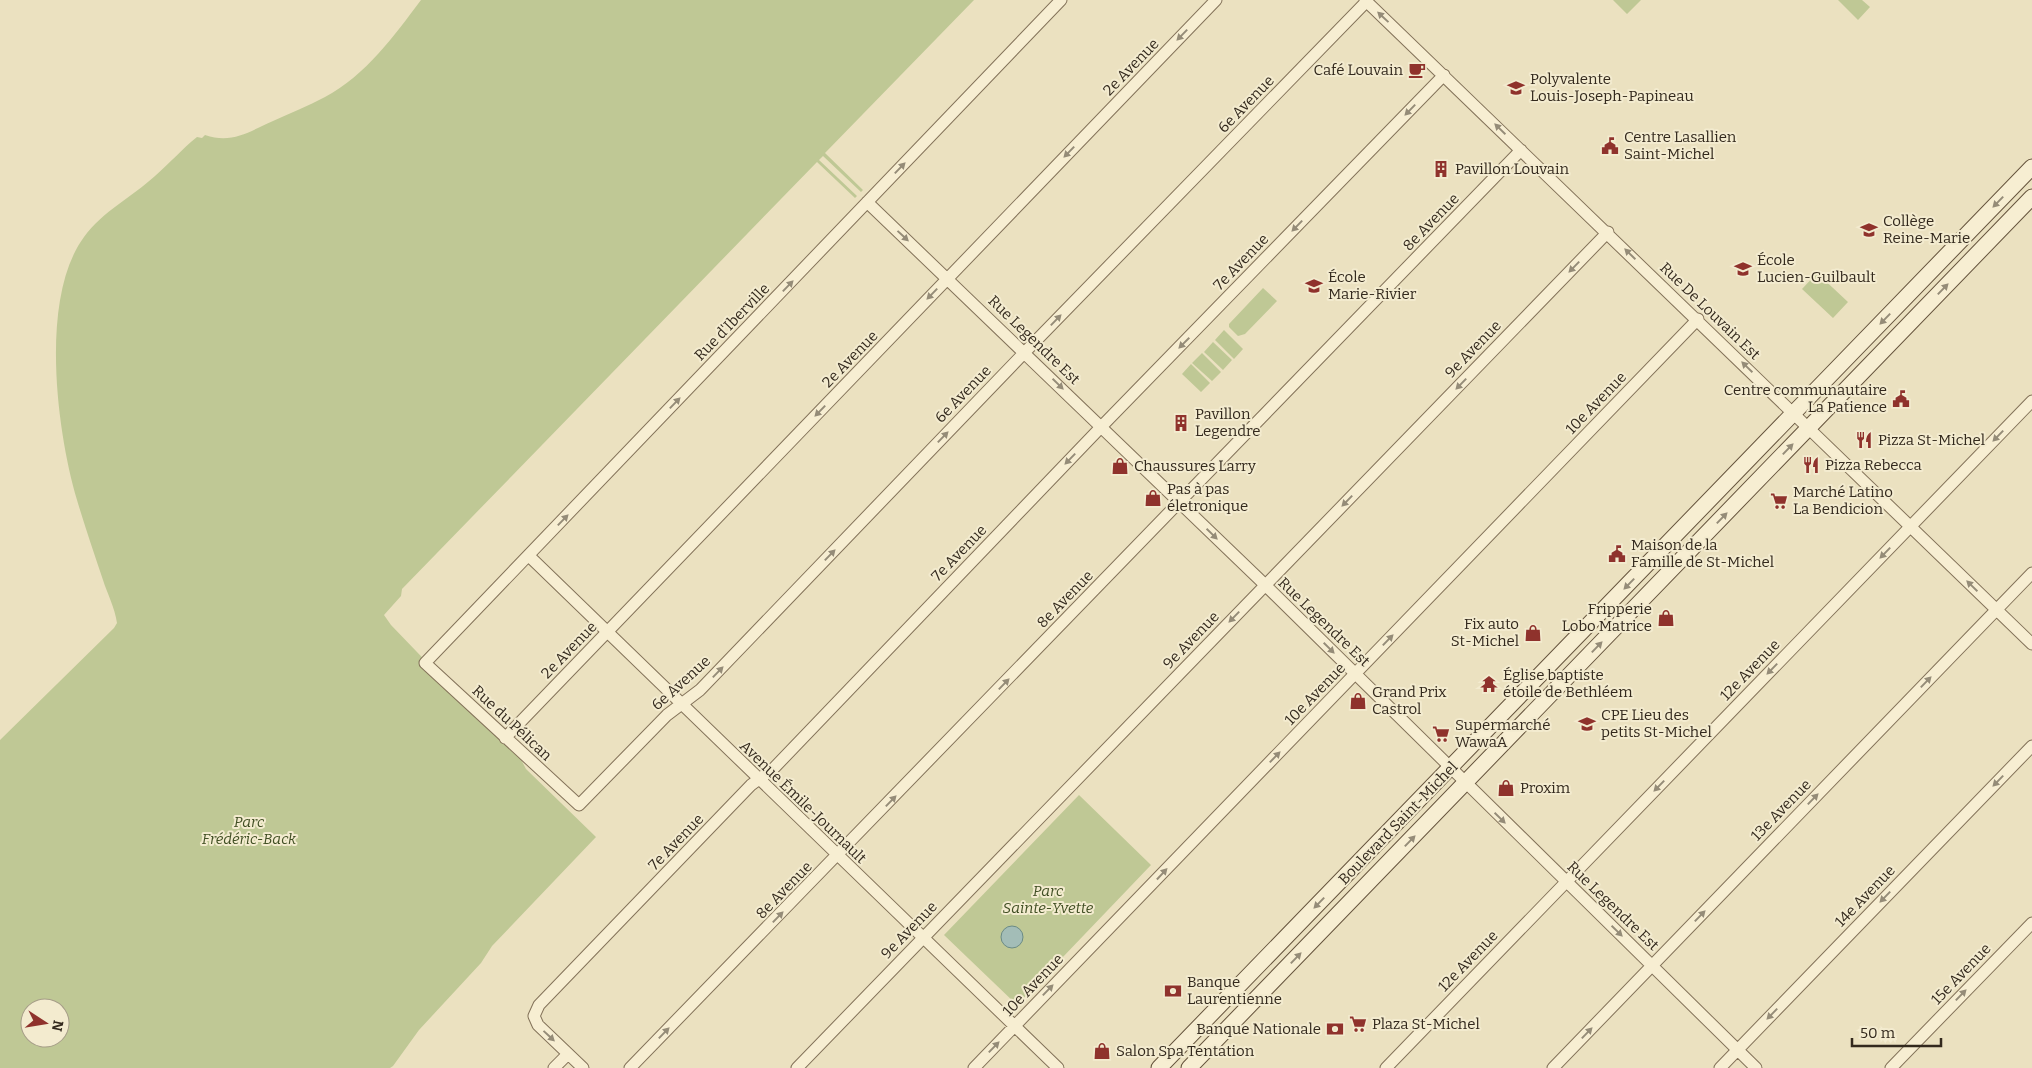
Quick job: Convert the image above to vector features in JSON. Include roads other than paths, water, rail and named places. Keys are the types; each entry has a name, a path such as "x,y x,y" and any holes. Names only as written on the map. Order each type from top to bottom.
{"main road":[{"name":"Boulevard Saint-Michel","path":"1159,1068 2032,167"},
{"name":"Boulevard Saint-Michel","path":"1189,1068 2032,197"}],"street":[{"name":"Rue d'Iberville","path":"425,663 1061,0"},
{"name":"2e Avenue","path":"505,738 1216,0"},
{"name":"Rue De Louvain Est","path":"1366,1 1608,232 2032,644"},
{"name":"6e Avenue","path":"579,805 668,715 700,690 1366,1"},
{"name":"7e Avenue","path":"568,1054 535,1021 534,1016 539,1006 758,780 774,768 1102,426 1444,75"},
{"name":"8e Avenue","path":"630,1068 838,856 1521,150"},
{"name":"Rue Legendre Est","path":"868,202 1102,426 1756,1068"},
{"name":"9e Avenue","path":"797,1068 1608,232"},
{"name":"10e Avenue","path":"974,1068 1698,319"},
{"name":"12e Avenue","path":"1386,1068 2032,401"},
{"name":"Avenue Émile-Journault","path":"529,556 758,780 1058,1068"},
{"name":"13e Avenue","path":"1553,1068 2032,573"},
{"name":"Rue du Pélican","path":"425,663 579,805"},
{"name":"14e Avenue","path":"1720,1068 2032,746"},
{"name":"15e Avenue","path":"1891,1068 2032,923"},
{"path":"554,1068 568,1054 583,1068"}],"water":[{"path":"1012,926 1022,933 1023,937 1016,947 1012,948 1002,941 1001,937 1008,927"}],"place":[{"name":"Café Louvain","path":"1417,70"},
{"name":"Polyvalente Louis-Joseph-Papineau","path":"1516,88"},
{"name":"Centre Lasallien Saint-Michel","path":"1610,146"},
{"name":"Pavillon Louvain","path":"1441,169"},
{"name":"Collège Reine-Marie","path":"1869,230"},
{"name":"École Lucien-Guilbault","path":"1743,269"},
{"name":"École Marie-Rivier","path":"1314,286"},
{"name":"Centre communautaire La Patience","path":"1901,399"},
{"name":"Pavillon Legendre","path":"1181,423"},
{"name":"Pizza St-Michel","path":"1864,440"},
{"name":"Pizza Rebecca","path":"1811,465"},
{"name":"Chaussures Larry","path":"1120,466"},
{"name":"Pas à pas életronique","path":"1153,498"},
{"name":"Marché Latino La Bendicion","path":"1779,501"},
{"name":"Maison de la Famille de St-Michel","path":"1617,554"},
{"name":"Fripperie Lobo Matrice","path":"1666,618"},
{"name":"Fix auto St-Michel","path":"1533,633"},
{"name":"Église baptiste étoile de Bethléem","path":"1489,684"},
{"name":"Grand Prix Castrol","path":"1358,701"},
{"name":"CPE Lieu des petits St-Michel","path":"1587,724"},
{"name":"Supermarché WawaA","path":"1441,734"},
{"name":"Proxim","path":"1506,788"},
{"name":"Banque Laurentienne","path":"1173,991"},
{"name":"Plaza St-Michel","path":"1358,1024"},
{"name":"Banque Nationale","path":"1335,1029"},
{"name":"Salon Spa Tentation","path":"1102,1051"}],"park label":[{"name":"Parc Frédéric-Back","path":"249,830"},
{"name":"Parc Sainte-Yvette","path":"1048,900"}]}
